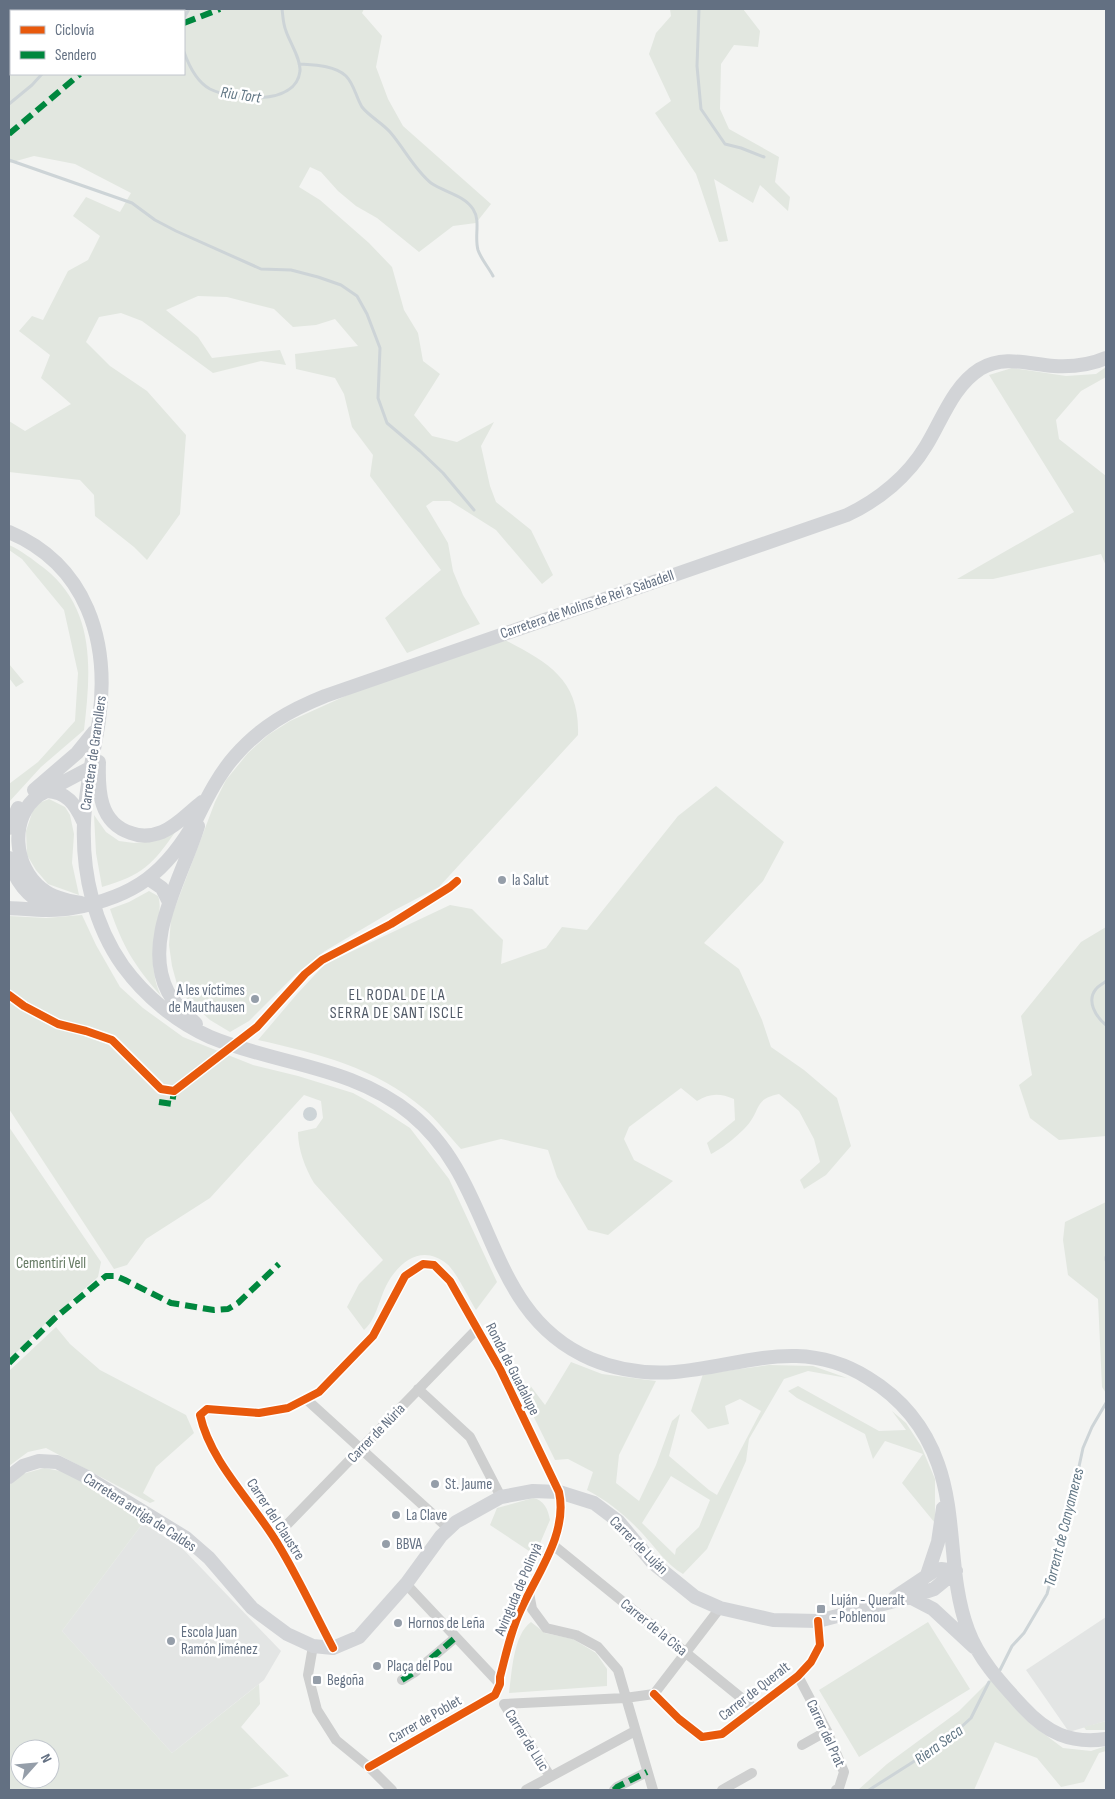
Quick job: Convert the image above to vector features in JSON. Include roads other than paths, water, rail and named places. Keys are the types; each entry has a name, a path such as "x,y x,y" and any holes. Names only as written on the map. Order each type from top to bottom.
{"main road":[{"name":"Carretera de Molins de Rei a Sabadell","path":"89,898 118,895 135,888 149,879 170,858 190,830 220,776 244,746 274,720 302,705 856,511 887,491 906,473 926,446 957,392 970,376 985,367 1009,360 1056,366 1076,366 1106,358"},
{"name":"Carretera de Granollers","path":"9,532 28,541 50,557 66,574 87,606 95,629 101,663 102,683 84,823 89,898 104,932 124,966 146,992 170,1014 207,1036 229,1044 322,1069 352,1080 382,1094 412,1114 439,1142 459,1171 510,1283 521,1301 541,1325 572,1349 608,1365 641,1371 677,1372 743,1360 786,1355 815,1358 849,1368 882,1388 901,1404 913,1418 932,1449 944,1483"},
{"path":"98,725 98,780 100,798 103,808 115,825 124,831 134,834 154,835 173,826 207,799"},
{"path":"11,883 18,870 14,853 16,812 24,800 77,754 98,725"},
{"path":"14,829 29,804 39,794 90,768"},
{"path":"47,791 58,792 71,800 84,823"},
{"path":"207,799 170,902 162,928 160,946 160,962 164,984 172,998 207,1036"},
{"path":"14,829 24,867 34,883 53,903"},
{"path":"9,858 11,883"},
{"path":"149,879 162,888 170,902"},
{"path":"11,883 27,883 53,903"},
{"path":"9,908 89,898"},
{"name":"Carretera antiga de Caldes","path":"9,1477 23,1466 39,1461 58,1462 85,1476 186,1538 209,1558 252,1608 287,1634 313,1646 333,1648"},
{"path":"944,1483 962,1610 977,1649 1000,1681 1041,1724 1054,1732 1076,1740 1106,1739"},
{"path":"927,1575 941,1529 944,1483"},
{"path":"333,1648 359,1637 406,1584 448,1528 456,1522 483,1505 501,1497 533,1491 558,1492"},
{"name":"Carrer de Luján","path":"558,1492 594,1503 618,1521 653,1563 695,1597 720,1608 773,1620 818,1621 910,1597 934,1589 956,1571"},
{"path":"890,1601 927,1575 941,1569 956,1571"},
{"path":"910,1597 933,1608 977,1649"}],"street":[{"name":"Ronda de Guadalupe","path":"306,1398 319,1392 373,1336 405,1276 423,1264 434,1265 450,1281 500,1369 558,1492"},
{"name":"Carrer de Núria","path":"274,1538 477,1329"},
{"path":"418,1389 470,1437 501,1497"},
{"name":"Carrer del Claustre","path":"306,1398 288,1408 259,1412 207,1409 200,1415 203,1428 216,1454 274,1538 333,1648"},
{"path":"306,1398 448,1528"},
{"name":"Avinguda de Polinyà","path":"495,1695 500,1684 500,1676 516,1621 553,1545 560,1509 558,1492"},
{"name":"Carrer de la Cisa","path":"553,1545 755,1709"},
{"path":"406,1584 500,1684"},
{"path":"529,1593 532,1609 546,1628 576,1635 598,1647 618,1670 653,1790"},
{"path":"625,1698 654,1694 720,1608"},
{"name":"Carrer de Queralt","path":"654,1694 679,1719 702,1737 722,1734 798,1676 811,1662 820,1645 818,1621"},
{"path":"402,1680 455,1638"},
{"path":"313,1646 308,1675 317,1710 336,1740 369,1767 392,1790"},
{"name":"Carrer del Prat","path":"798,1676 844,1772 839,1788 836,1790"},
{"name":"Carrer de Poblet","path":"369,1767 495,1695"},
{"name":"Carrer de Lluc","path":"550,1776 504,1704 625,1698"},
{"path":"526,1790 540,1787 550,1776 635,1731"},
{"path":"802,1745 826,1731"},
{"path":"614,1790 647,1772"},
{"path":"722,1790 752,1773"}],"waterway":[{"name":"Riu Tort","path":"185,16 189,9"},
{"name":"Riu Tort","path":"185,54 197,78 205,86 220,93 247,98 262,98 287,91 296,83 300,66 285,28 282,9"},
{"path":"699,9 697,66 701,109 725,144 764,157"},
{"path":"299,64 330,68 346,76 362,107 390,132 425,177 431,183 469,204 477,218 478,250 493,276"},
{"name":"Riu Tort","path":"9,104 41,75"},
{"path":"9,160 132,203 155,220 176,231 261,269 291,270 318,277 341,285 357,296 367,314 380,348 378,398 387,423 443,473 474,510"},
{"name":"Torrent de Canyameres","path":"1106,981 1096,989 1092,999 1096,1013 1106,1025"},
{"name":"Torrent de Canyameres","path":"1000,1670 1012,1646 1024,1633 1047,1594 1083,1448 1092,1427 1106,1403"},
{"name":"Riera Seca","path":"869,1790 946,1741 971,1718 989,1682"}],"place":[{"name":"la Salut","path":"502,880"},
{"name":"A les víctimes de Mauthausen","path":"255,999"},
{"name":"St. Jaume","path":"435,1484"},
{"name":"La Clave","path":"396,1515"},
{"name":"BBVA","path":"386,1544"},
{"name":"Luján - Queralt - Poblenou","path":"821,1609"},
{"name":"Hornos de Leña","path":"398,1623"},
{"name":"Escola Juan Ramón Jiménez","path":"171,1641"},
{"name":"Plaça del Pou","path":"377,1666"},
{"name":"Begoña","path":"317,1680"}],"district":[{"name":"EL RODAL DE LA SERRA DE SANT ISCLE","path":"397,1003"}],"park label":[{"name":"Cementiri Vell","path":"51,1263"}]}
